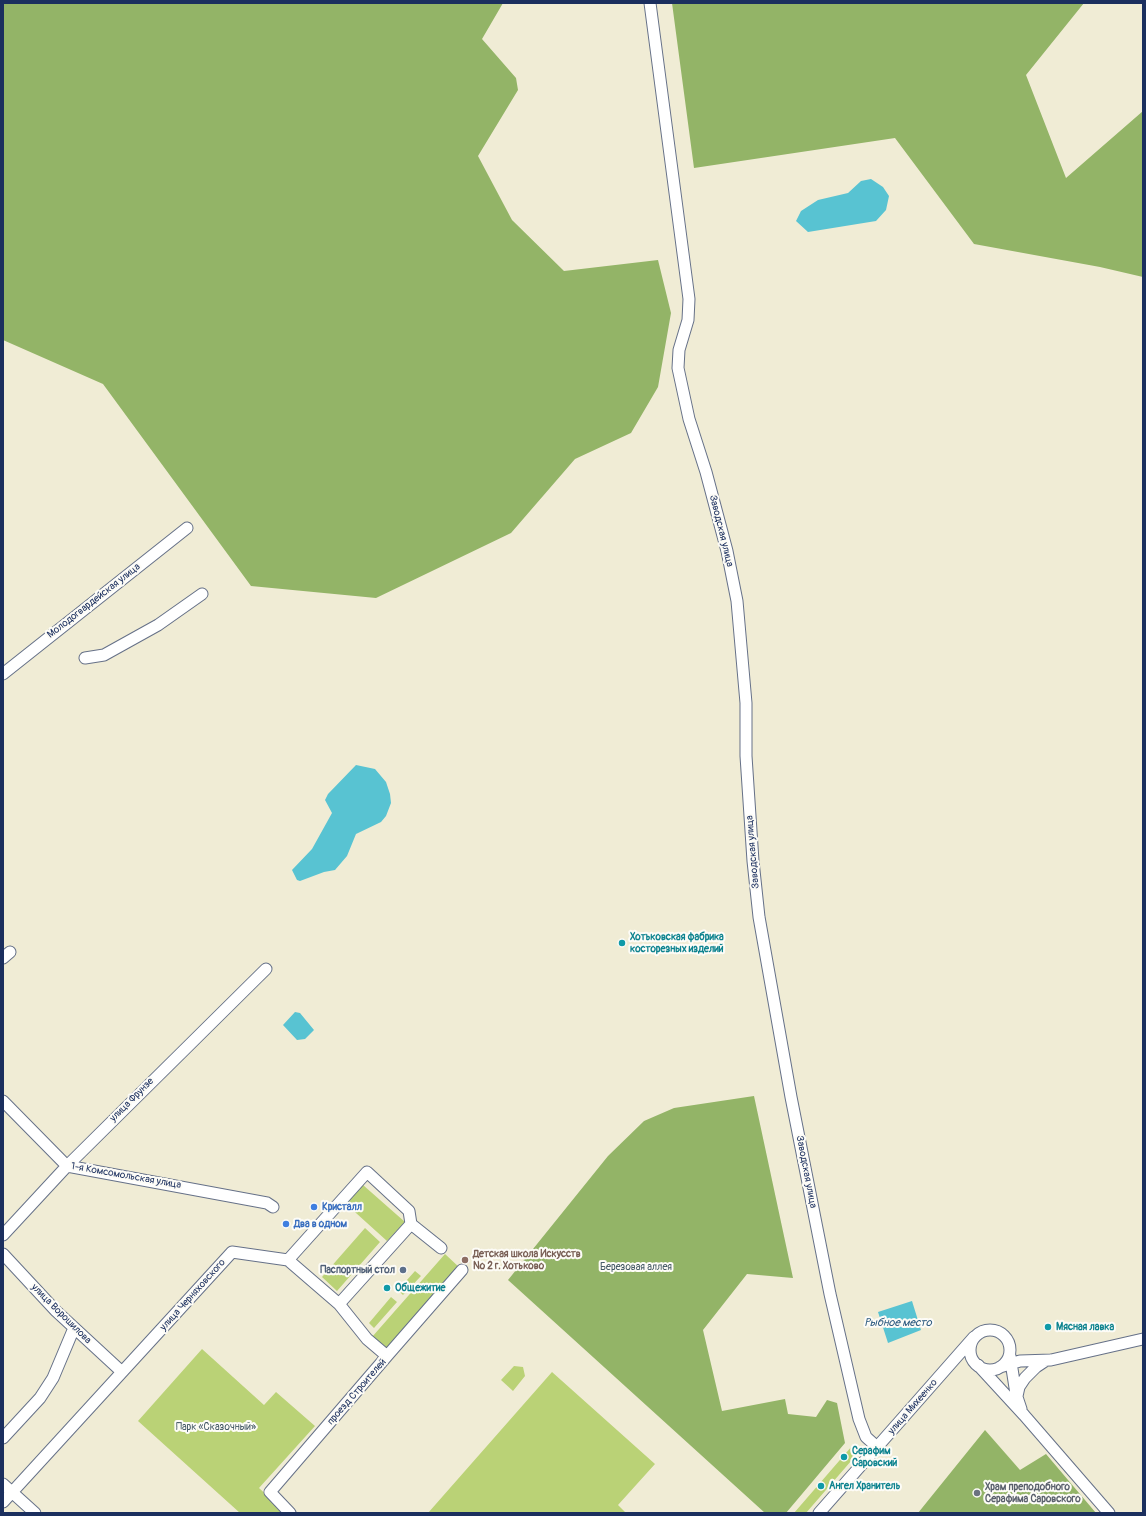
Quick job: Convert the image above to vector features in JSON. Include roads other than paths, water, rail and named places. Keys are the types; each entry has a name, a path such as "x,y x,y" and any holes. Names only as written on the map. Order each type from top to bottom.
{"street":[{"name":"Заводская улица","path":"650,3 683,250 689,309 688,320 679,350 678,368 689,419 706,472 727,551 737,601 746,703 746,756 752,846 759,917 791,1097 830,1294 858,1419 862,1431 877,1447"},
{"name":"Молодогвардейская улица","path":"3,674 187,528"},
{"path":"84,658 104,655 158,625 202,594"},
{"name":"улица Фрунзе","path":"3,1235 66,1166 266,970"},
{"name":"1-я Комсомольская улица","path":"3,1100 66,1166 267,1203 273,1207"},
{"path":"288,1260 366,1172 409,1211 411,1224"},
{"path":"411,1224 413,1224 441,1248"},
{"path":"339,1304 411,1224"},
{"name":"улица Черняховского","path":"3,1502 32,1473 232,1252 288,1260"},
{"name":"улица Ворошилова","path":"3,1254 56,1311 122,1372"},
{"name":"проезд Строителей","path":"288,1260 339,1304 367,1339 387,1356 270,1492 290,1513"},
{"path":"387,1356 462,1270"},
{"path":"3,1438 40,1398 53,1378 74,1328"},
{"path":"1024,1415 1017,1399 1008,1346 1004,1336 994,1330 983,1331 974,1337 970,1350 976,1364 1024,1415 1109,1513"},
{"name":"улица Михеенко","path":"819,1513 974,1337"},
{"path":"949,1366 960,1360 988,1369 1000,1367 1011,1362 1047,1361 1143,1338"},
{"path":"1008,1346 1018,1354 1047,1361"},
{"path":"1000,1367 1005,1363 1008,1346"},
{"path":"1017,1399 1018,1390 1025,1378 1036,1367 1047,1361"},
{"path":"3,1484 35,1513"}],"water":[{"path":"871,179 883,187 889,196 886,210 876,221 808,232 796,221 801,211 818,200 848,193 861,181"},
{"path":"356,765 375,769 386,782 391,803 386,816 381,822 356,834 347,856 335,870 324,872 300,881 297,880 292,870 312,849 332,813 325,800 328,794"},
{"path":"295,1012 300,1013 314,1030 305,1039 297,1040 283,1025"},
{"name":"Рыбное место","path":"912,1301 921,1330 888,1343 878,1312"}],"place":[{"name":"Хотьковская фабрика косторезных изделий","path":"622,943"},
{"name":"Кристалл","path":"314,1207"},
{"name":"Два в одном","path":"286,1224"},
{"name":"Детская школа Искусств № 2 г. Хотьково","path":"465,1260"},
{"name":"Паспортный стол","path":"403,1270"},
{"name":"Общежитие","path":"387,1288"},
{"name":"Мясная лавка","path":"1048,1327"},
{"name":"Серафим Саровский","path":"844,1457"},
{"name":"Ангел Хранитель","path":"821,1486"},
{"name":"Храм преподобного Серафима Саровского","path":"977,1493"}],"park label":[{"name":"Березовая аллея","path":"636,1267"},
{"name":"Парк «Сказочный»","path":"216,1427"}]}
